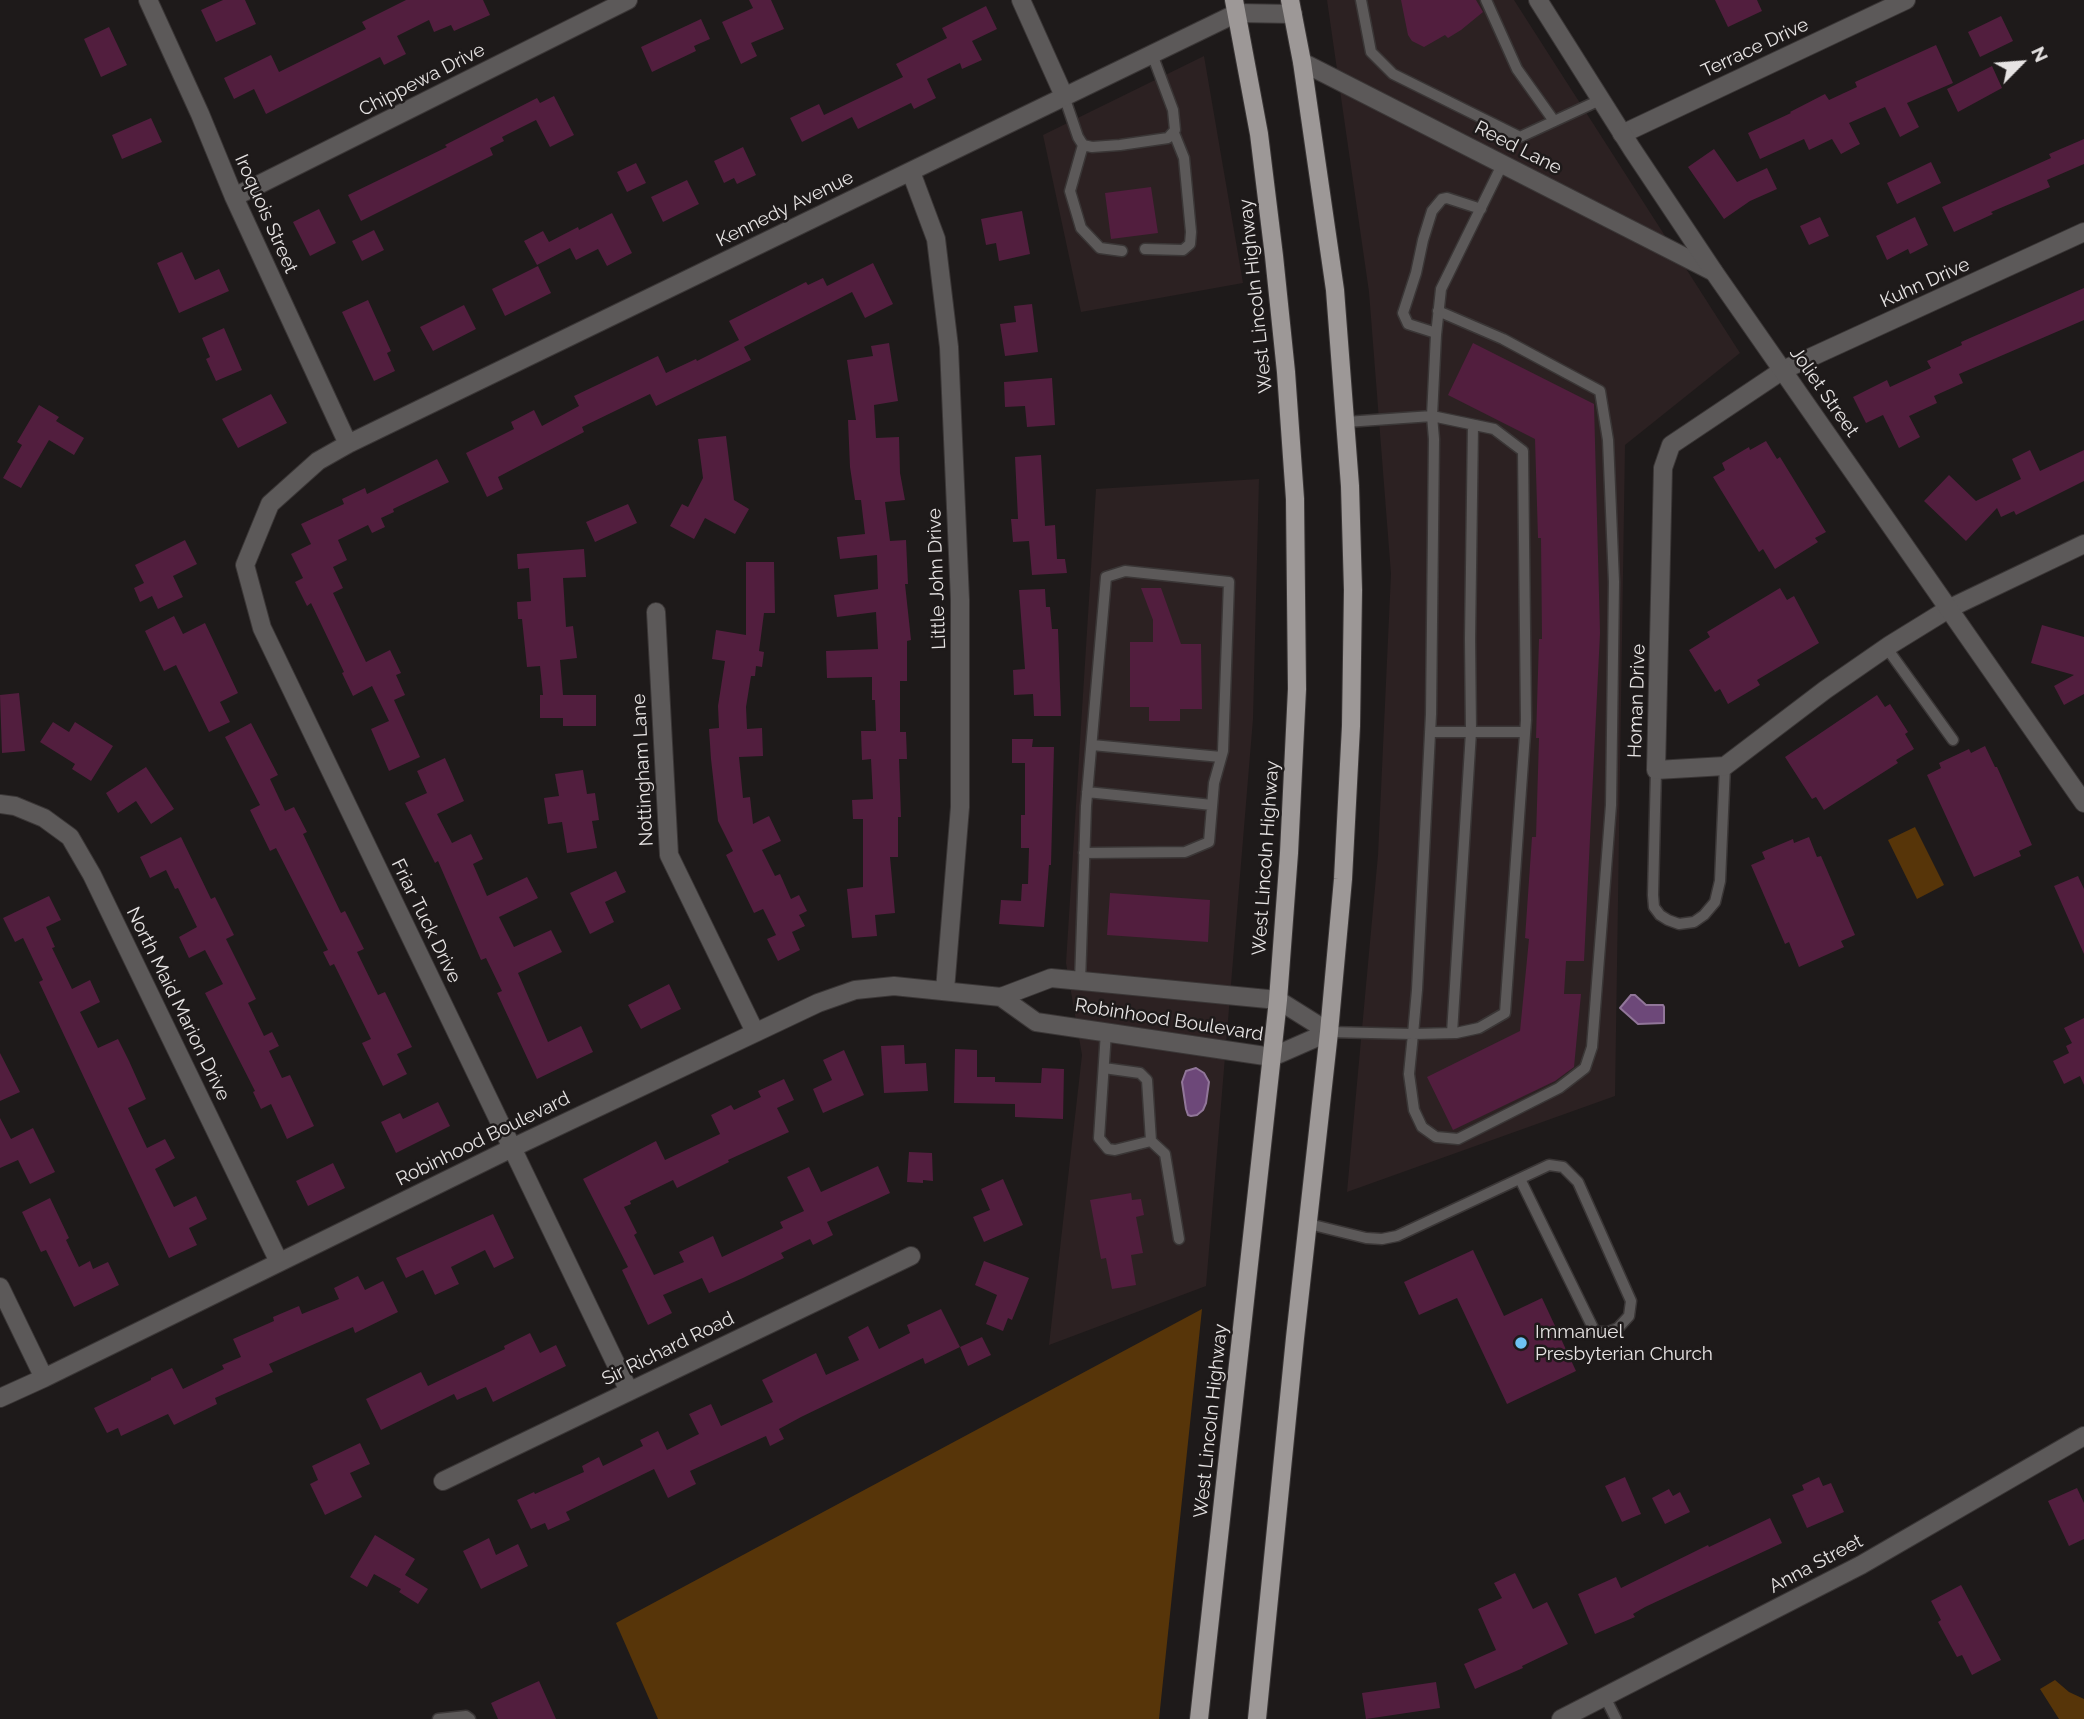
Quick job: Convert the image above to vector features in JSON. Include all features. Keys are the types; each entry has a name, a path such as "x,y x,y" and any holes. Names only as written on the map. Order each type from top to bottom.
{"main road":[{"name":"West Lincoln Highway","path":"1199,1719 1278,1000 1297,689 1295,499 1286,372 1259,134 1235,7"},
{"path":"1257,1719 1329,1032 1343,879 1351,726 1353,590 1346,422 1335,290 1292,7"}],"street":[{"name":"Iroquois Street","path":"148,0 234,197 348,444"},
{"name":"Chippewa Drive","path":"234,197 628,0"},
{"path":"1021,0 1064,96"},
{"name":"Joliet Street","path":"1538,0 1600,100 1714,272 2084,803"},
{"name":"Terrace Drive","path":"1622,134 1906,0"},
{"name":"Kennedy Avenue","path":"303,473 348,444 1152,54 1235,7 1292,7"},
{"name":"Reed Lane","path":"1302,62 1714,272"},
{"name":"Little John Drive","path":"911,172 936,239 949,347 960,600 960,807 945,990"},
{"name":"Kuhn Drive","path":"1783,370 2084,232"},
{"name":"Homan Drive","path":"1725,765 1656,770 1663,468 1671,445 1783,370"},
{"name":"Friar Tuck Drive","path":"303,473 270,505 245,565 262,628 629,1391"},
{"path":"1725,765 1886,647 1950,608 2084,544"},
{"name":"Nottingham Lane","path":"656,612 669,855 755,1032"},
{"name":"North Maid Marion Drive","path":"0,804 15,806 44,818 70,837 87,865 279,1262"},
{"name":"Robinhood Boulevard","path":"1001,997 1051,978 1278,1000 1329,1032"},
{"name":"Robinhood Boulevard","path":"0,1398 755,1032 818,1003 855,990 894,986 1001,997 1036,1021 1272,1057 1329,1032"},
{"name":"Sir Richard Road","path":"443,1481 911,1256"},
{"path":"0,1287 44,1378"},
{"name":"Anna Street","path":"1562,1719 1861,1564 2084,1436"}],"lane":[{"path":"1361,0 1371,52 1393,74 1520,137 1600,100"},
{"path":"1486,0 1517,69 1554,121"},
{"path":"1145,249 1183,250 1190,244 1191,232 1184,158 1174,133 1174,110 1152,54"},
{"path":"1064,96 1083,145 1092,147 1155,141 1168,138 1174,133"},
{"path":"1083,145 1070,191 1081,228 1100,248 1122,251"},
{"path":"1438,311 1503,339 1600,391 1608,440 1614,582 1611,805 1592,1047 1585,1068 1559,1088 1458,1139 1436,1137 1422,1127 1413,1110 1409,1074 1430,732 1434,439 1432,416 1436,333 1438,311 1441,289 1502,164"},
{"path":"1436,333 1408,324 1403,313 1432,211 1442,199 1447,198 1481,208"},
{"path":"1329,1032 1452,1033 1479,1028 1505,1013 1525,733 1524,451 1494,429 1432,416 1346,422"},
{"path":"1452,1033 1471,732 1472,425"},
{"path":"1080,982 1084,853 1087,792 1107,577 1125,571 1229,582 1223,751 1214,783 1209,842 1185,852 1084,853"},
{"path":"1886,647 1953,740"},
{"path":"1430,732 1525,733"},
{"path":"1092,745 1221,757"},
{"path":"1656,770 1654,907 1668,920 1679,923 1694,922 1715,902 1720,881 1725,765"},
{"path":"1087,792 1212,805"},
{"path":"1106,1032 1099,1138 1108,1149 1115,1150 1151,1141"},
{"path":"1104,1068 1140,1073 1147,1080 1151,1141 1166,1154 1179,1239"},
{"path":"1309,1224 1366,1238 1397,1236 1549,1165 1563,1167 1578,1182 1631,1301 1629,1316 1618,1328 1608,1332 1595,1332 1520,1179"},
{"path":"1605,1697 1616,1719"},
{"path":"438,1719 466,1716 470,1719"}],"shaded area":[{"path":"1327,0 1514,0 1740,353 1625,445 1615,1096 1347,1192 1378,855 1391,574 1369,292"},
{"path":"1204,56 1243,283 1081,312 1043,135"},
{"path":"1259,479 1253,719 1206,1286 1049,1345 1082,1055 1066,963 1096,489"},
{"path":"1915,827 1944,885 1917,899 1888,840"},
{"path":"1631,995 1635,995 1646,1005 1663,1005 1664,1023 1638,1024 1620,1008"},
{"path":"1196,1068 1204,1073 1209,1082 1203,1110 1191,1116 1186,1109 1182,1082 1186,1071"},
{"path":"1202,1309 1159,1719 658,1719 616,1623"},
{"path":"2055,1680 2069,1692 2084,1699 2084,1719 2059,1719 2040,1689"}],"building":[{"path":"223,0 245,0 256,24 216,42 201,10"},
{"path":"406,0 483,0 490,15 454,31 451,25 434,32 429,20 397,36 406,54 384,65 380,57 266,114 254,89 234,99 224,78 271,55 279,72 366,29 362,22"},
{"path":"749,0 771,0 784,29 751,43 757,56 741,64 722,22 753,8"},
{"path":"1401,0 1476,0 1483,12 1448,38 1445,35 1424,47 1412,41 1408,35"},
{"path":"1715,0 1757,0 1762,11 1728,27"},
{"path":"986,6 997,29 972,41 982,60 962,69 960,63 927,79 936,98 914,109 911,103 858,129 852,117 802,142 790,118 819,104 824,115 903,77 896,64 947,38 942,28"},
{"path":"2001,16 2013,41 1980,57 1968,32"},
{"path":"701,19 710,39 694,46 696,51 652,72 641,47"},
{"path":"109,27 127,65 101,77 84,39"},
{"path":"1936,45 1953,83 1907,103 1919,127 1900,137 1885,107 1849,123 1860,144 1841,154 1832,139 1809,150 1804,139 1760,159 1748,133 1825,94 1829,100 1857,87 1855,82"},
{"path":"1992,66 2002,88 1958,112 1947,89"},
{"path":"554,96 574,135 550,147 536,120 502,137 504,141 490,148 493,155 361,221 348,195 447,147 445,145 537,98 540,103"},
{"path":"151,118 162,142 122,159 112,135"},
{"path":"2084,139 2084,164 2047,180 2050,187 1991,212 1993,214 1954,232 1942,207 2051,158 2049,154"},
{"path":"743,147 756,175 737,184 734,178 724,183 714,161"},
{"path":"1714,149 1737,182 1767,168 1777,189 1750,201 1724,219 1688,167"},
{"path":"1931,162 1941,183 1897,204 1887,183"},
{"path":"636,163 646,183 627,192 617,172"},
{"path":"687,180 699,204 663,222 651,197"},
{"path":"1151,187 1158,233 1111,239 1105,193"},
{"path":"319,209 336,243 310,256 293,222"},
{"path":"1022,211 1030,254 999,261 996,243 986,245 981,219"},
{"path":"612,213 632,253 607,266 598,249 576,260 570,248 537,265 524,241 543,231 549,242"},
{"path":"1820,217 1829,236 1809,245 1800,226"},
{"path":"1915,217 1928,245 1910,254 1908,249 1887,260 1876,236"},
{"path":"374,230 384,250 362,261 352,241"},
{"path":"182,252 195,280 219,269 229,291 179,313 157,263"},
{"path":"873,263 893,304 865,318 852,292 744,347 751,360 656,406 650,394 582,427 584,432 498,477 503,489 487,497 466,453 514,429 511,422 534,410 542,426 579,406 574,396 658,356 666,373 696,359 697,361 739,340 729,321 806,282 808,285 823,278 827,286"},
{"path":"538,266 551,293 505,316 492,289"},
{"path":"2084,288 2084,320 1959,374 1963,383 1934,396 1937,403 1909,416 1920,437 1899,448 1883,415 1866,423 1853,397 1887,380 1890,387 1931,368 1927,361 1962,345 1961,342"},
{"path":"368,300 391,351 387,353 395,371 374,381 342,312"},
{"path":"1032,304 1038,352 1005,356 1000,324 1016,322 1014,306"},
{"path":"464,305 476,329 433,351 420,327"},
{"path":"224,328 242,370 216,381 206,359 210,357 202,338"},
{"path":"889,343 898,401 874,405 876,438 899,437 900,473 905,500 885,502 890,541 906,540 908,584 905,584 911,640 907,641 907,681 900,681 900,732 906,732 907,759 899,759 901,817 898,817 898,857 890,857 895,913 875,915 877,936 852,938 847,889 863,887 863,819 853,819 852,800 873,799 871,759 862,760 861,731 876,731 875,700 872,700 872,677 827,678 826,651 878,649 876,612 837,617 834,595 878,589 877,555 840,559 837,537 865,534 861,500 855,500 850,467 848,420 856,420 847,360 873,356 871,346"},
{"path":"1473,343 1594,404 1600,633 1584,961 1566,961 1564,994 1581,994 1574,1067 1555,1081 1453,1130 1427,1077 1520,1031 1529,939 1525,938 1532,837 1536,837 1539,639 1542,639 1541,538 1538,538 1535,439 1448,395"},
{"path":"1052,378 1055,425 1027,427 1025,406 1005,407 1004,382"},
{"path":"271,394 287,423 238,448 222,419"},
{"path":"39,405 59,417 56,421 84,438 74,455 49,440 21,488 3,478 22,445 17,442"},
{"path":"726,436 734,500 749,509 735,534 705,518 694,539 670,526 682,504 688,507 703,478 698,439"},
{"path":"1766,441 1777,459 1780,457 1826,532 1815,538 1818,542 1775,569 1763,549 1759,552 1713,477 1725,470 1722,463 1749,447 1750,450"},
{"path":"2030,450 2040,471 2084,450 2084,481 2016,515 2014,511 2001,517 1997,508 1966,541 1924,501 1949,475 1976,501 2021,479 2012,459"},
{"path":"1041,455 1045,526 1055,525 1057,559 1065,559 1067,573 1032,575 1029,541 1013,542 1011,519 1018,519 1015,457"},
{"path":"437,459 449,482 393,509 394,512 381,518 385,527 372,533 368,525 338,540 347,560 333,567 343,588 333,593 366,662 390,650 401,673 396,675 405,695 394,700 420,757 389,771 371,729 389,721 372,686 353,696 311,603 307,606 295,582 303,578 291,554 311,544 301,524 344,504 342,499 365,488 367,494"},
{"path":"628,504 637,523 595,542 586,522"},
{"path":"185,540 197,564 173,576 183,597 158,609 152,596 140,602 134,588 144,583 135,565"},
{"path":"584,549 586,577 563,578 566,627 573,626 577,658 560,660 563,695 596,695 596,726 563,726 563,718 540,718 540,695 543,695 540,666 527,667 522,619 518,619 517,602 531,601 529,568 518,569 517,554"},
{"path":"746,562 774,562 775,613 764,613 759,651 764,652 762,667 756,666 755,676 751,676 746,707 747,729 762,728 763,756 739,757 743,798 750,797 753,824 769,816 781,841 762,850 775,876 780,874 791,899 799,895 807,911 799,915 805,926 792,932 800,950 778,961 767,939 776,935 763,909 754,913 726,855 733,851 718,821 711,759 709,729 719,728 718,706 725,661 712,659 716,630 746,635"},
{"path":"1141,588 1161,588 1181,644 1201,644 1202,709 1180,709 1180,721 1149,721 1149,707 1130,707 1130,642 1153,642 1153,620"},
{"path":"1780,588 1787,600 1794,596 1819,643 1757,680 1760,685 1728,704 1720,689 1715,692 1689,650 1710,637 1707,632"},
{"path":"1045,589 1046,607 1050,607 1052,629 1058,629 1061,716 1034,716 1033,694 1014,695 1013,670 1025,669 1019,590"},
{"path":"174,616 183,634 205,623 238,693 220,702 230,722 209,732 176,665 164,671 145,631"},
{"path":"2042,625 2084,637 2084,694 2064,705 2054,686 2074,675 2031,663"},
{"path":"19,693 25,751 2,753 0,695"},
{"path":"1877,695 1885,707 1890,704 1908,732 1905,734 1914,749 1896,760 1898,763 1824,810 1816,797 1812,799 1785,757"},
{"path":"53,722 69,732 75,722 113,746 91,781 72,769 75,764 40,742"},
{"path":"251,723 278,775 270,779 285,811 294,807 307,832 303,834 341,913 345,911 364,949 357,952 378,995 385,992 412,1047 397,1054 407,1074 383,1086 362,1043 371,1039 334,964 330,966 323,952 328,950 276,848 270,851 250,810 260,805 225,737"},
{"path":"1012,739 1033,739 1032,747 1054,747 1051,865 1044,927 999,924 1001,900 1021,901 1022,884 1028,884 1029,848 1021,848 1021,815 1025,815 1025,763 1012,763"},
{"path":"1985,746 2032,845 2019,851 2021,856 1974,877 1927,775 1941,768 1939,763 1969,749 1971,753"},
{"path":"445,758 464,801 437,814 452,843 471,834 483,859 473,864 487,896 527,877 538,898 499,917 514,947 551,930 562,952 518,973 548,1042 581,1026 593,1052 537,1079 497,993 502,991 486,958 481,960 438,861 435,863 405,803 427,793 417,771"},
{"path":"146,767 174,809 151,824 136,801 118,813 106,793"},
{"path":"583,770 587,794 595,793 599,820 592,821 597,848 567,853 562,822 548,824 544,798 559,796 555,774"},
{"path":"181,837 211,899 215,897 234,935 226,939 256,999 248,1003 264,1036 272,1032 279,1046 269,1051 282,1078 290,1075 314,1126 287,1139 271,1104 261,1109 253,1092 255,1091 205,993 223,984 205,950 189,958 179,937 197,927 178,888 175,889 166,870 150,878 140,857"},
{"path":"1809,837 1817,857 1821,856 1855,935 1841,941 1844,947 1799,967 1789,942 1785,944 1751,865 1765,859 1762,852 1793,839 1794,843"},
{"path":"616,871 626,892 605,902 614,922 590,934 570,893"},
{"path":"2078,876 2084,889 2084,954 2054,886"},
{"path":"1110,893 1210,900 1208,942 1107,935"},
{"path":"49,896 61,920 46,927 55,947 52,948 72,989 90,980 100,1002 80,1012 98,1048 118,1039 129,1061 146,1099 128,1108 147,1148 165,1139 175,1158 155,1169 174,1207 196,1196 207,1219 189,1228 197,1245 169,1258 39,982 43,980 23,938 15,942 3,918"},
{"path":"669,984 681,1009 641,1029 628,1005"},
{"path":"2084,1018 2084,1085 2080,1076 2064,1084 2053,1061 2069,1053 2066,1046 2072,1043 2064,1028"},
{"path":"904,1045 905,1064 926,1063 928,1091 884,1093 881,1046"},
{"path":"955,1049 977,1050 977,1077 995,1077 995,1082 1041,1083 1042,1068 1064,1069 1063,1119 1015,1117 1015,1104 954,1103"},
{"path":"844,1050 864,1095 823,1113 813,1089 832,1080 823,1060"},
{"path":"0,1053 20,1092 0,1101"},
{"path":"784,1079 794,1100 777,1108 789,1132 728,1160 729,1162 677,1188 673,1180 630,1201 631,1204 624,1207 637,1233 634,1235 654,1275 684,1262 679,1252 713,1236 722,1257 783,1228 780,1222 804,1211 787,1177 809,1167 821,1192 878,1166 890,1193 827,1222 833,1235 813,1245 810,1239 781,1253 784,1258 743,1278 709,1293 702,1278 663,1295 672,1313 648,1325 622,1270 628,1267 583,1179 656,1141 665,1160 720,1134 711,1115 731,1105 734,1110 761,1097 758,1091"},
{"path":"438,1102 450,1126 396,1153 381,1122 400,1113 403,1119"},
{"path":"0,1118 11,1139 33,1128 55,1172 30,1184 18,1160 0,1168"},
{"path":"909,1152 932,1153 933,1181 907,1182"},
{"path":"333,1163 345,1188 308,1206 296,1181"},
{"path":"1003,1179 1023,1225 984,1242 973,1217 990,1210 981,1189"},
{"path":"1131,1193 1132,1200 1141,1199 1144,1215 1136,1217 1143,1253 1131,1255 1136,1285 1112,1289 1106,1258 1101,1259 1090,1200"},
{"path":"50,1198 79,1267 90,1261 93,1269 108,1262 119,1285 74,1307 46,1250 41,1252 22,1212"},
{"path":"493,1214 514,1258 494,1268 485,1250 451,1267 459,1284 435,1295 423,1270 406,1278 396,1258"},
{"name":"Immanuel Presbyterian Church","path":"1473,1250 1504,1316 1542,1298 1576,1371 1507,1404 1457,1298 1419,1315 1404,1282"},
{"path":"984,1261 1029,1278 1012,1320 1008,1318 1003,1331 986,1324 997,1295 975,1285"},
{"path":"358,1276 365,1290 383,1281 398,1312 355,1333 353,1327 269,1364 273,1372 215,1398 217,1404 174,1425 168,1414 121,1436 118,1428 107,1433 94,1408 172,1368 183,1389 224,1369 222,1365 241,1357 233,1339 274,1321 273,1317 299,1306 302,1314 339,1299 334,1288"},
{"path":"941,1309 960,1347 925,1364 923,1358 801,1417 779,1429 784,1439 770,1446 766,1436 690,1471 696,1484 668,1498 654,1469 566,1512 570,1520 548,1530 545,1523 531,1529 517,1500 584,1472 582,1466 599,1457 603,1466 643,1446 640,1440 658,1431 667,1450 699,1434 689,1414 711,1404 721,1426 773,1402 762,1380 816,1353 826,1375 859,1360 848,1337 868,1326 879,1349 910,1333 907,1325"},
{"path":"530,1333 540,1353 556,1345 566,1366 493,1402 486,1387 457,1400 454,1394 381,1430 366,1399 421,1372 428,1386 505,1349 504,1346"},
{"path":"982,1337 991,1355 968,1366 960,1347"},
{"path":"360,1443 370,1464 350,1473 362,1497 325,1515 310,1484 318,1480 312,1466"},
{"path":"1625,1477 1641,1514 1622,1522 1605,1486"},
{"path":"1819,1477 1823,1486 1831,1483 1844,1512 1807,1528 1792,1495 1804,1490 1802,1485"},
{"path":"2077,1488 2084,1503 2084,1539 2069,1546 2048,1501"},
{"path":"1669,1489 1673,1496 1680,1492 1690,1512 1665,1524 1652,1498"},
{"path":"1770,1518 1782,1543 1645,1607 1633,1614 1635,1617 1595,1634 1578,1594 1616,1577 1621,1588"},
{"path":"375,1535 415,1559 405,1575 428,1589 418,1604 399,1592 401,1589 374,1574 367,1587 350,1577"},
{"path":"489,1538 496,1555 518,1544 528,1566 481,1589 463,1551"},
{"path":"1515,1573 1533,1609 1547,1602 1568,1644 1475,1689 1464,1664 1496,1650 1478,1609 1502,1598 1494,1583"},
{"path":"1961,1585 2001,1660 1972,1675 1962,1655 1957,1657 1938,1622 1941,1620 1931,1601"},
{"path":"539,1681 556,1719 498,1719 491,1703"},
{"path":"1436,1682 1440,1708 1366,1719 1362,1693"}],"place":[{"name":"Immanuel Presbyterian Church","path":"1521,1343"}]}
